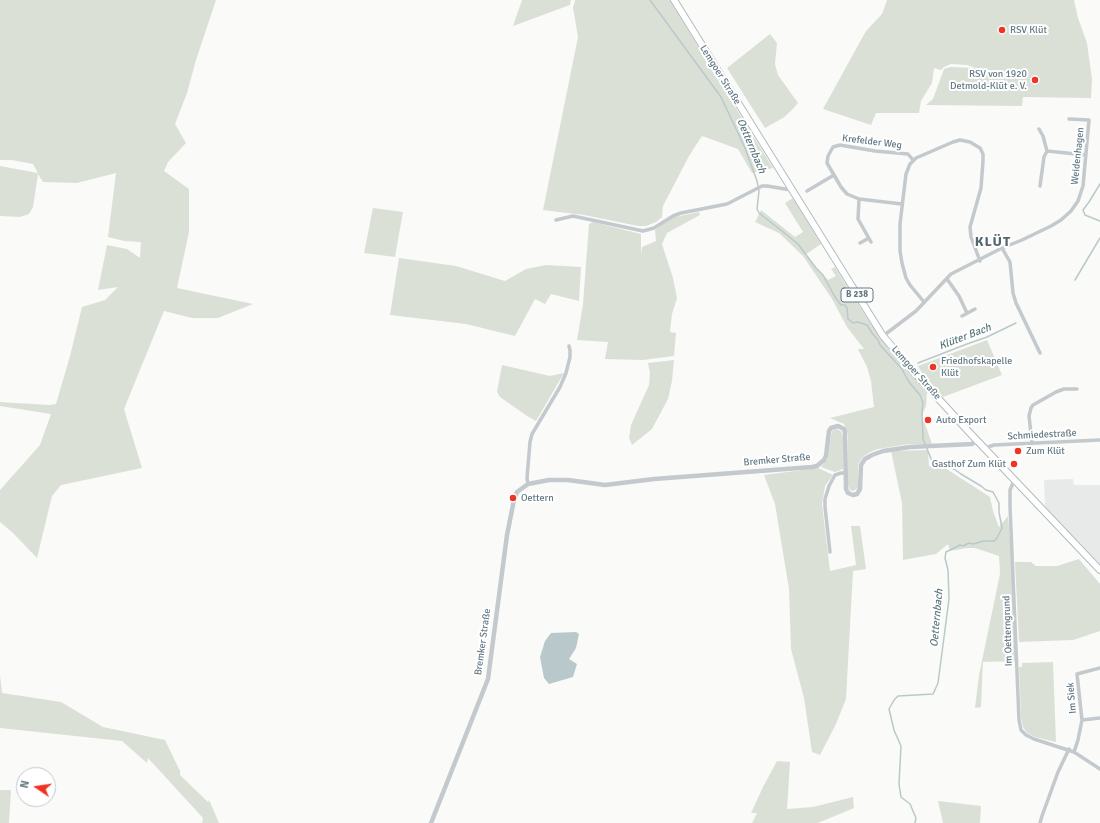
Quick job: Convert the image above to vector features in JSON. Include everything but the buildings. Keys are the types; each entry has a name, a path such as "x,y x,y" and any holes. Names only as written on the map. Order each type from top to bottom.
{"main road":[{"name":"Lemgoer Straße","path":"674,0 883,336 1015,481 1100,570"}],"street":[{"name":"Weidenhagen","path":"883,336 909,317 951,274 1002,248 1051,226 1065,218 1071,211 1078,201 1083,186 1089,120 1069,119"},
{"path":"1039,130 1043,136 1047,151 1044,157 1040,186"},
{"path":"924,302 910,285 904,271 900,251 902,204 907,169 913,160 953,142 964,140 980,148 983,161 981,188 970,227 971,237 980,260"},
{"name":"Krefelder Weg","path":"902,204 859,199 847,194 841,187 827,163 827,160 833,147 836,145 908,154 913,160"},
{"path":"1047,151 1086,155"},
{"path":"807,191 834,175"},
{"path":"556,220 573,216 643,231 648,230 673,216 726,204 762,186 792,190"},
{"path":"859,199 858,219 871,242"},
{"path":"860,242 869,238"},
{"path":"1002,248 1010,262 1016,303 1040,353"},
{"path":"946,279 959,296 967,314"},
{"path":"962,316 975,309"},
{"path":"528,484 530,442 532,434 560,387 566,373 570,357 569,346"},
{"path":"1032,443 1029,416 1033,405 1064,389 1077,389"},
{"name":"Bremker Straße","path":"431,823 488,679 507,535 514,500 517,492 528,484 549,480 562,480 610,485 654,479 812,467 817,466 824,460 826,456 829,431 831,428 838,426 844,429 845,432 846,490 850,494 855,494 860,489 861,464 868,457 883,451 924,446 972,444 977,440"},
{"name":"Schmiedestraße","path":"986,449 994,445 1100,440"},
{"path":"830,552 825,507 826,499 829,486 835,475 838,473 845,473"},
{"name":"Im Oetterngrund","path":"1015,481 1010,490 1010,506 1019,720 1021,730 1026,736 1069,749"},
{"name":"Im Siek","path":"1074,752 1082,720 1078,674 1100,668"},
{"name":"Im Siek","path":"1082,720 1100,718"},
{"path":"1040,823 1058,772 1069,749 1100,768"}],"shaded area":[{"path":"0,0 216,0 196,60 187,93 175,124 186,143 168,162 164,171 189,189 189,232 177,288 253,304 218,318 192,318 164,311 124,409 142,468 61,485 52,496 37,558 0,522 0,490 40,445 51,414 0,406 0,402 49,405 56,404 82,307 105,300 118,287 98,290 107,245 127,249 140,258 141,242 124,241 108,237 116,173 77,183 43,182 38,174 33,207 29,214 20,217 0,216 0,166 38,173 33,164 12,160 0,160"},
{"path":"522,0 571,0 570,5 513,26"},
{"path":"575,0 670,0 773,168 752,173 738,149 702,136 689,156 663,206 662,217 656,222 646,226 638,226 584,215 543,210 578,37 573,8"},
{"path":"887,0 1074,0 1078,18 1087,43 1092,79 1091,98 1023,97 1022,106 926,105 933,99 944,69 950,67 976,68 967,65 951,64 941,70 934,68 932,83 921,101 919,113 876,113 871,125 823,109 866,31 882,14"},
{"path":"770,34 777,43 775,64 778,75 798,103 783,118 765,128 727,68"},
{"path":"793,198 821,244 805,255 828,280 836,276 831,269 835,267 863,312 890,351 927,392 926,406 922,415 932,444 909,444 878,449 870,452 863,457 858,464 858,488 853,491 850,490 848,486 848,434 844,424 830,418 874,407 871,381 867,367 858,349 864,349 847,327 832,299 803,256 779,233 755,222 761,210 795,237 803,232 785,203"},
{"path":"373,208 403,212 395,257 364,253"},
{"path":"699,212 700,215 667,233 662,244 673,278 677,298 672,314 670,332 676,333 674,356 643,360 605,359 608,342 577,340 583,304 589,224 593,222 641,234 641,255 642,247 656,241 655,230 670,218"},
{"path":"399,258 456,266 505,281 526,269 546,265 581,267 579,301 551,294 545,304 535,299 515,336 466,324 390,315"},
{"path":"987,340 1002,375 943,397 925,378 927,376 923,375 918,366"},
{"path":"674,360 672,381 668,399 652,429 632,445 629,438 631,425 649,385 650,373 648,363"},
{"path":"502,365 550,376 564,373 536,421 500,397 497,392"},
{"path":"836,429 841,431 843,436 843,469 835,472 821,467 828,458 832,431"},
{"path":"928,450 929,466 945,468 990,497 999,527 1008,516 1016,661 983,662 981,707 975,708 979,675 1000,574 999,556 975,548 950,551 948,544 936,554 903,560 902,503 891,451"},
{"path":"818,468 833,475 825,486 822,504 830,571 856,565 851,526 860,526 866,569 853,571 846,699 836,724 820,755 812,752 804,698 791,649 789,589 775,504 764,475"},
{"path":"1073,479 1074,485 1100,485 1100,564 1045,507 1044,480"},
{"path":"1079,559 1100,584 1100,631 1073,640 1019,642 1015,562 1031,562 1036,566 1057,566"},
{"path":"576,632 579,634 576,648 569,659 577,664 573,677 549,684 544,678 540,657 545,641 551,633"},
{"path":"1053,662 1056,742 1035,737 1027,733 1023,727 1021,718 1019,667 1022,667 1022,663"},
{"path":"0,675 2,693 61,702 103,727 165,740 180,771 180,775 208,802 209,800 219,823 202,823 203,818 148,758 147,763 122,741 0,728"},
{"path":"777,761 790,762 787,809 813,807 853,797 854,808 818,823 752,823 757,813 751,813"},
{"path":"0,790 11,790 9,823 0,823"},
{"path":"938,801 981,806 980,823 943,823"}],"waterway":[{"name":"Oetternbach","path":"650,0 721,97 745,148 757,181 759,191 757,209 759,213 798,244 823,275 841,305 845,305 847,308 848,319 853,323 858,322 867,325 880,345 902,369 909,382 920,395 923,403 923,439 932,461 936,464 954,469 986,490 993,492 999,503 1002,528 994,541 984,541 973,544 969,543 963,546 960,545 946,552 945,558 948,570 949,599 938,683 933,694 898,696 889,709 894,730 901,746 899,784 901,797 910,804 916,818 915,823"},
{"name":"Klüter Bach","path":"1100,184 1083,210 1085,215 1100,221"},
{"name":"Klüter Bach","path":"1075,280 1100,238"},
{"name":"Klüter Bach","path":"918,363 987,337 1016,323"}],"place":[{"name":"RSV Klüt","path":"1002,30"},
{"name":"RSV von 1920 Detmold-Klüt e. V.","path":"1035,80"},
{"name":"Friedhofskapelle Klüt","path":"933,367"},
{"name":"Auto Export","path":"928,420"},
{"name":"Zum Klüt","path":"1018,451"},
{"name":"Gasthof Zum Klüt","path":"1014,464"},
{"name":"Oettern","path":"513,498"}],"district":[{"name":"KLÜT","path":"993,242"}]}
